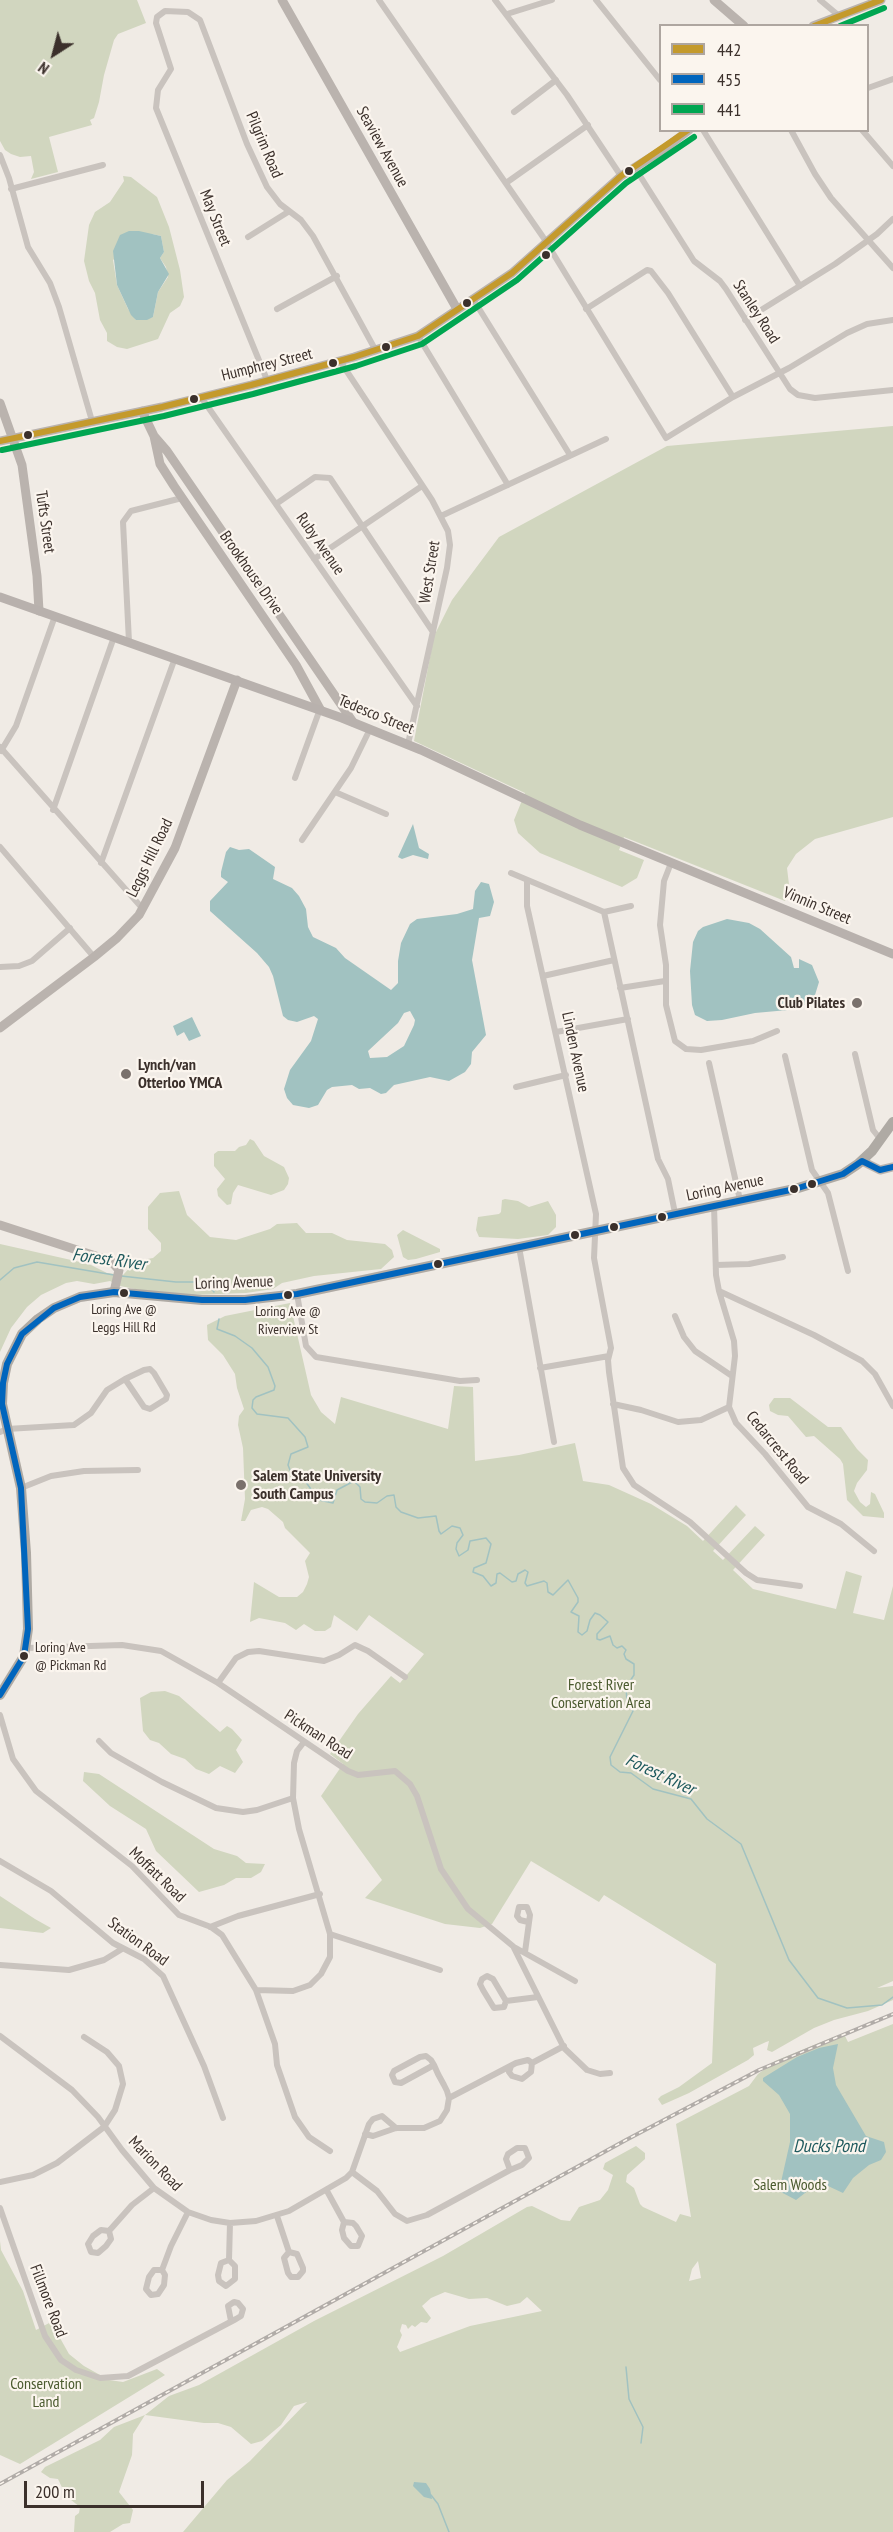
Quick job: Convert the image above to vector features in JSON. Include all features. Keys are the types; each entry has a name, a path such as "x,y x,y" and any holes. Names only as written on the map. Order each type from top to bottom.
{"highway":[{"name":"Loring Avenue","path":"1,1691 21,1664 27,1648 26,1553 21,1488 3,1430 3,1383 7,1364 22,1334 38,1319 61,1304 116,1288 202,1300 245,1300 297,1294 740,1200 822,1182 843,1174 862,1161 881,1140 893,1122"}],"main road":[{"name":"Seaview Avenue","path":"282,0 457,309"},
{"path":"714,0 742,24"},
{"path":"818,24 881,0"},
{"name":"Humphrey Street","path":"0,441 201,397 376,351 418,336 512,273 621,176 686,132"},
{"name":"Tufts Street","path":"0,403 22,465 37,576 39,611"},
{"name":"Brookhouse Drive","path":"142,411 154,435 353,722"},
{"name":"Brookhouse Drive","path":"154,435 161,465 301,673 320,709"},
{"name":"Tedesco Street","path":"0,597 353,722 408,744 560,817 730,886"},
{"name":"Leggs Hill Road","path":"0,1028 94,957 127,929 143,909 175,848 237,680"},
{"name":"Vinnin Street","path":"730,886 893,954"},
{"path":"862,1161 880,1170 893,1167"},
{"path":"0,1225 102,1257 114,1263 119,1270 116,1288"}],"street":[{"path":"379,0 546,243 666,438 733,397 857,328 893,320"},
{"path":"495,0 556,80 621,176"},
{"path":"507,14 552,0"},
{"path":"596,0 659,79"},
{"path":"820,0 838,15"},
{"name":"Pilgrim Road","path":"171,66 156,23 157,17 165,11 188,12 200,20 255,163 273,196 288,212 307,226 376,351"},
{"name":"May Street","path":"171,66 158,90 155,100 156,108 267,380"},
{"path":"869,87 893,79"},
{"path":"514,112 556,80"},
{"path":"506,183 588,125"},
{"path":"704,132 800,286"},
{"path":"792,132 826,192 893,268"},
{"path":"864,132 893,166"},
{"path":"0,154 28,247 46,275 59,307 92,421"},
{"path":"11,189 103,165"},
{"name":"Stanley Road","path":"634,168 694,261 720,281 790,389 806,397 893,390"},
{"path":"248,237 288,212"},
{"path":"745,320 868,240 893,219"},
{"path":"586,309 647,270 654,273 733,397"},
{"path":"277,309 336,276"},
{"path":"473,299 570,455"},
{"path":"418,336 508,485"},
{"name":"West Street","path":"340,361 422,486 448,531 450,545 408,744"},
{"name":"Ruby Avenue","path":"201,397 417,705"},
{"path":"441,516 606,439"},
{"path":"276,504 315,477 330,478 433,632"},
{"path":"314,559 422,486"},
{"path":"129,642 123,522 131,511 182,498"},
{"name":"Brookhouse Drive","path":"200,526 213,518"},
{"path":"55,616 16,726 1,750 143,909"},
{"name":"Brookhouse Drive","path":"278,638 291,630"},
{"path":"53,810 114,637"},
{"path":"101,863 175,658"},
{"path":"295,778 320,709"},
{"path":"302,840 351,768 370,729"},
{"path":"335,792 386,814"},
{"path":"0,847 94,957"},
{"path":"671,862 663,887 660,925 666,965 664,997 675,1041 686,1049 701,1050 753,1041 777,1031"},
{"path":"511,873 604,912 631,906"},
{"name":"Linden Avenue","path":"527,880 526,906 596,1214 594,1258 611,1348 609,1356 613,1404 626,1476 634,1485 690,1522 746,1573 757,1580 800,1586"},
{"path":"604,912 658,1159 668,1179 675,1213"},
{"path":"0,967 19,966 32,961 70,928"},
{"path":"543,976 614,960"},
{"path":"620,988 665,981"},
{"path":"556,1032 628,1019"},
{"path":"855,1054 873,1130 881,1140"},
{"path":"785,1056 812,1170 828,1193 848,1271"},
{"path":"710,1063 740,1200"},
{"path":"516,1087 566,1075"},
{"name":"Cedarcrest Road","path":"714,1205 719,1291 734,1341 735,1356 729,1407 741,1430 765,1454 808,1507 841,1524 874,1551"},
{"path":"519,1247 554,1442"},
{"path":"716,1265 749,1264 783,1257"},
{"path":"719,1291 806,1331 862,1361 875,1374 893,1406"},
{"path":"297,1294 303,1318 306,1346 312,1355 321,1359 365,1364 460,1381 477,1380"},
{"path":"675,1316 684,1336 695,1351 732,1376"},
{"path":"540,1368 609,1356"},
{"path":"3,1430 74,1425 91,1413 107,1390 125,1380 150,1369 167,1395 166,1399 150,1409 144,1407 125,1380"},
{"path":"613,1404 678,1422 701,1420 729,1407"},
{"path":"21,1488 51,1476 84,1471 138,1470"},
{"name":"Pickman Road","path":"27,1648 98,1645 147,1647 161,1651 218,1683 335,1764 358,1775 395,1771 403,1776 410,1785 422,1807 435,1856 450,1885 479,1920 514,1947 574,1981"},
{"path":"218,1683 236,1658 248,1652 259,1651 324,1661 355,1645 359,1645 405,1677"},
{"name":"Moffatt Road","path":"0,1715 13,1759 36,1791 122,1858 179,1915 210,1926 222,1935 256,1990 275,2044 277,2064 295,2117 309,2137 330,2151"},
{"path":"99,1741 111,1753 162,1782 216,1808 243,1812 257,1810 293,1798"},
{"path":"256,1990 293,1992 310,1985 321,1974 330,1957 330,1934 299,1829 293,1798 294,1762 297,1751 304,1742"},
{"name":"Station Road","path":"0,1861 51,1891 122,1949 155,1967 169,1985 204,2066 223,2118"},
{"path":"210,1926 237,1916 320,1894"},
{"path":"525,1952 528,1922"},
{"path":"330,1934 440,1970"},
{"name":"Pickman Road","path":"514,1947 564,2046 587,2070 600,2074 610,2073"},
{"path":"0,1965 69,1970 104,1960 122,1949"},
{"path":"487,1976 493,1979 506,2001 504,2007 493,2007 480,1984 482,1979 487,1976"},
{"path":"506,2001 538,1997"},
{"name":"Marion Road","path":"0,2036 72,2090 154,2188 188,2212 211,2220 230,2223 256,2221 277,2216 327,2191 352,2172"},
{"path":"0,2182 33,2175 57,2163 104,2127 119,2102 123,2077 115,2060 95,2042 84,2037"},
{"path":"449,2098 512,2065 523,2061 532,2063 564,2046"},
{"path":"365,2134 373,2136 396,2128 424,2128 435,2124 447,2110 449,2098 434,2065 426,2056 394,2071 393,2080 401,2084 434,2065"},
{"path":"512,2065 509,2072 512,2076 522,2079 531,2072 532,2063"},
{"path":"396,2128 389,2120 377,2116 369,2124 352,2172 377,2191 395,2214 407,2221 427,2215 510,2169"},
{"path":"109,2231 132,2205 154,2188"},
{"path":"327,2191 344,2222"},
{"name":"Fillmore Road","path":"0,2208 45,2336 61,2360 76,2370 100,2378 128,2376 231,2321"},
{"path":"162,2270 188,2212"},
{"path":"277,2216 289,2252"},
{"path":"229,2260 230,2223"}],"green space":[{"path":"0,0 137,0 146,23 118,34 114,40 99,102 94,118 90,120 92,125 49,137 58,172 31,179 34,172 31,156 20,157 11,154 5,150 0,141"},
{"path":"123,176 131,177 157,197 169,227 184,297 180,306 170,313 158,339 127,349 117,347 107,341 107,333 100,320 95,293 84,261 89,225 95,212 110,202 124,181","holes":["152,234 161,236 164,252 160,258 166,267 168,277 158,292 153,317 136,320 117,285 113,260"]},
{"path":"893,426 893,817 815,839 796,854 787,868 790,893 785,901 624,837 619,850 644,860 637,878 622,887 540,853 518,833 514,820 525,793 414,741 434,636 452,600 499,537 667,446"},
{"path":"250,1139 254,1141 264,1156 284,1167 289,1178 288,1184 284,1190 271,1195 238,1185 233,1193 231,1204 227,1205 218,1196 217,1189 225,1179 214,1166 214,1154 218,1151 235,1151 246,1145"},
{"path":"179,1191 187,1215 210,1237 236,1240 270,1229 277,1224 297,1223 306,1233 332,1233 347,1240 385,1244 392,1250 394,1257 381,1269 314,1276 282,1283 273,1289 246,1293 192,1295 140,1290 120,1286 110,1281 94,1284 77,1281 66,1283 41,1295 27,1307 11,1328 0,1352 0,1244 89,1264 107,1273 123,1275 136,1261 153,1258 161,1251 161,1243 148,1229 148,1207 160,1193"},
{"path":"502,1200 518,1201 529,1207 548,1201 556,1215 556,1227 548,1235 518,1239 479,1237 476,1230 478,1217 499,1214"},
{"path":"403,1230 440,1249 440,1252 408,1260 403,1257 397,1235"},
{"name":"Forest River Conservation Area","path":"290,1303 311,1395 321,1412 335,1424 341,1397 448,1429 454,1386 473,1387 475,1461 519,1455 575,1443 583,1481 609,1485 651,1504 687,1526 703,1541 736,1505 746,1515 713,1551 723,1560 755,1526 765,1535 733,1570 753,1589 836,1609 846,1571 862,1576 853,1613 884,1620 893,1586 893,1981 877,1988 893,1986 893,2000 868,2011 814,2028 772,2052 767,2050 769,2041 766,2042 753,2048 754,2055 748,2060 689,2093 662,2105 658,2099 661,2096 679,2087 712,2063 716,1964 604,1895 599,1902 531,1861 492,1924 480,1928 445,1924 365,1898 382,1880 321,1796 343,1764 330,1754 358,1714 391,1676 400,1683 424,1654 369,1615 357,1631 334,1615 331,1627 325,1631 315,1631 304,1624 296,1630 285,1623 259,1618 250,1622 254,1582 279,1597 297,1597 307,1584 309,1577 305,1561 310,1553 285,1528 283,1522 268,1509 262,1507 251,1510 245,1521 241,1521 245,1499 243,1448 238,1425 239,1416 244,1409 235,1374 223,1355 208,1340 207,1325 225,1316"},
{"path":"774,1398 790,1398 828,1427 841,1427 868,1460 867,1470 854,1491 866,1507 870,1504 871,1492 875,1494 884,1518 863,1516 847,1500 843,1464 840,1459 814,1436 806,1437 788,1416 770,1411 769,1405"},
{"path":"165,1691 179,1696 220,1732 227,1726 242,1740 236,1750 243,1762 235,1773 220,1766 209,1774 196,1769 185,1759 171,1754 159,1743 150,1740 143,1731 140,1698 151,1692"},
{"path":"84,1772 99,1774 214,1849 237,1856 246,1863 265,1864 261,1872 251,1878 236,1878 224,1885 199,1892 156,1851 146,1829 110,1806 83,1781"},
{"path":"0,1896 51,1928 43,1933 0,1928"},
{"name":"Salem Woods","path":"893,2024 893,2532 183,2532 227,2480 250,2461 307,2402 294,2406 281,2425 262,2441 251,2444 231,2427 218,2423 145,2415 169,2396 199,2385 314,2321 443,2256 527,2207 532,2206 561,2220 570,2221 579,2207 600,2200 608,2190 613,2175 603,2169 605,2163 636,2146 645,2153 645,2159 627,2175 626,2182 634,2188 640,2204 676,2222 680,2214 691,2217 676,2124 749,2086 758,2074 775,2061 836,2036 844,2034 848,2042","holes":["698,2261 701,2278 689,2281 692,2269","445,2292 469,2299 487,2298 507,2306 520,2303 527,2297 542,2311 470,2326 400,2352 397,2347 402,2335 400,2331 402,2324 408,2329 421,2322 427,2323 431,2318 422,2306 431,2298"]},
{"name":"Conservation Land","path":"0,2241 1,2250 23,2291 36,2330 51,2322 69,2354 84,2366 109,2380 123,2382 157,2369 165,2375 20,2464 0,2455"},
{"path":"145,2415 133,2434 132,2455 119,2492 133,2510 130,2523 123,2524 110,2532 74,2532 75,2516 79,2513 80,2507 66,2496 58,2479 50,2478 41,2472 45,2467 100,2440 114,2427"}],"water":[{"path":"129,231 161,236 164,252 160,258 169,274 158,292 153,317 147,320 136,320 131,315 117,285 113,251 120,235"},
{"path":"413,824 419,848 429,854 428,859 413,855 402,859 398,857"},
{"path":"230,847 239,850 249,849 275,867 273,879 292,888 299,896 306,909 308,927 313,937 336,948 345,958 391,990 398,983 401,943 410,924 417,919 457,914 473,909 475,891 481,882 489,884 494,902 490,916 479,918 472,960 486,1035 472,1052 471,1064 465,1072 449,1081 430,1077 394,1085 386,1093 381,1094 370,1088 359,1089 352,1085 332,1087 327,1090 318,1105 309,1108 293,1105 284,1089 290,1070 311,1041 318,1019 314,1016 297,1022 283,1016 269,967 257,953 210,911 210,901 228,882 221,877 226,852","holes":["410,1011 415,1020 404,1046 387,1057 370,1058 368,1051 398,1023 404,1013"]},
{"path":"727,919 749,923 760,929 791,957 794,968 799,968 799,959 812,965 819,982 815,995 808,1004 788,1010 755,1013 722,1020 707,1021 695,1015 692,1005 690,971 693,942 698,931 703,927"},
{"path":"192,1017 201,1036 189,1041 184,1032 177,1036 173,1026"},
{"name":"Ducks Pond","path":"838,2044 833,2068 836,2085 866,2136 884,2142 886,2152 881,2160 869,2165 853,2178 843,2193 828,2186 814,2186 796,2200 779,2191 790,2142 790,2114 779,2095 763,2081 763,2078 797,2057 819,2048"},
{"path":"414,2482 426,2483 432,2499 424,2497 413,2486"}],"waterway":[{"name":"Forest River","path":"0,1280 14,1268 37,1262 114,1275"},
{"name":"Forest River","path":"121,1276 176,1282 206,1282 214,1292"},
{"name":"Forest River","path":"219,1319 217,1329 235,1336 252,1348 268,1367 275,1386 274,1390 256,1397 252,1408 257,1414 288,1418 305,1437 308,1447 291,1454 288,1465 292,1475 305,1481 319,1500 333,1503 337,1490 354,1481 360,1487 361,1499 365,1502 377,1503 387,1496 394,1495 396,1507 401,1512 418,1518 436,1516 441,1534 452,1526 460,1528 463,1535 457,1543 456,1549 459,1556 468,1550 470,1541 486,1538 491,1544 486,1563 474,1568 473,1572 483,1576 491,1586 496,1583 497,1574 500,1573 512,1582 516,1581 518,1574 525,1570 528,1572 525,1583 527,1586 544,1581 547,1583 548,1592 553,1595 568,1580 578,1598 571,1612 579,1616 578,1632 582,1635 587,1631 595,1613 600,1615 608,1622 597,1634 597,1639 610,1636 613,1645 617,1648 622,1646 626,1650 624,1654 626,1659 634,1664 634,1675 626,1687 627,1702 633,1711 610,1757 611,1765 620,1772 631,1773 653,1789 691,1799 707,1819 741,1844 789,1960 818,1998 847,2008 882,2005 893,1997"},
{"path":"626,2367 629,2399 643,2427 641,2443"},
{"path":"431,2495 438,2504 449,2532"}],"railway":[{"path":"0,2484 626,2140 759,2070 893,2014"}],"transit line":[{"name":"442","path":"819,24 881,0"},
{"name":"441","path":"845,24 884,8"},
{"name":"442","path":"0,441 162,407 251,385 354,357 418,336 512,273 621,176 685,132"},
{"name":"441","path":"2,450 164,416 253,394 356,366 422,344 517,280 626,183 694,137"},
{"name":"455","path":"0,1695 24,1656 28,1629 21,1488 2,1404 3,1383 7,1364 22,1334 54,1308 80,1297 114,1292 202,1300 245,1300 297,1294 795,1189 843,1174 862,1161 880,1170 893,1167"}],"place":[{"name":"Club Pilates","path":"857,1003"},
{"name":"Lynch/van Otterloo YMCA","path":"126,1074"},
{"name":"Loring Ave @ Leggs Hill Rd","path":"124,1293"},
{"name":"Loring Ave @ Riverview St","path":"288,1295"},
{"name":"Salem State University South Campus","path":"241,1485"},
{"name":"Loring Ave @ Pickman Rd","path":"24,1656"}]}
